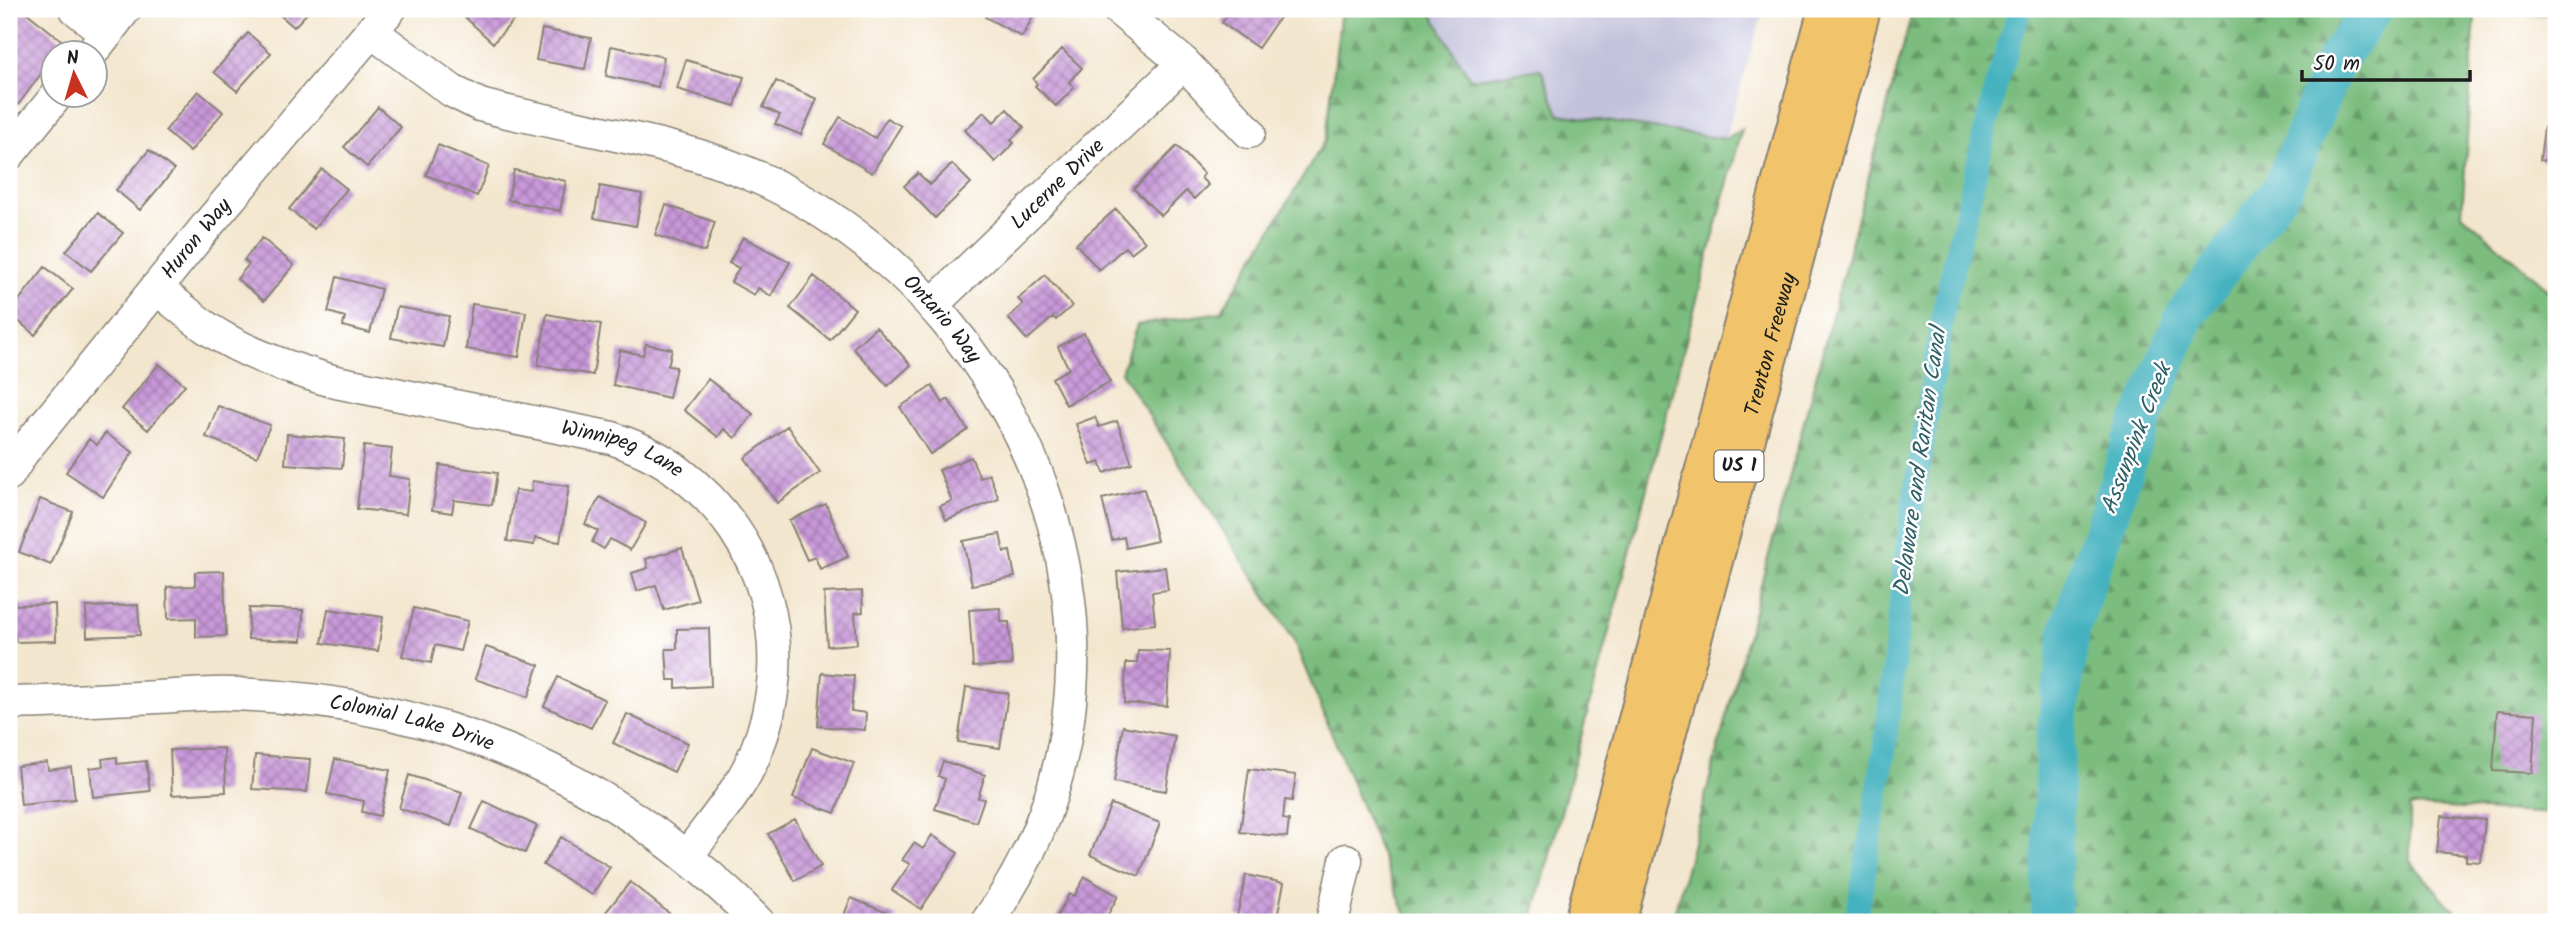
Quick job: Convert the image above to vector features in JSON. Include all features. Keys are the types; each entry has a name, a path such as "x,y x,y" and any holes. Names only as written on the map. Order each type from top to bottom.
{"highway":[{"name":"Trenton Freeway","path":"1584,922 1828,9"},
{"name":"Trenton Freeway","path":"1616,922 1861,9"}],"street":[{"path":"76,9 96,38"},
{"path":"104,38 125,9"},
{"path":"1118,9 1184,63 1249,132"},
{"name":"Huron Way","path":"9,474 22,453 156,288 381,20"},
{"name":"Ontario Way","path":"381,20 452,91 480,105 671,147 716,161 769,183 819,210 905,275 966,344 997,390 1023,439 1055,531 1068,599 1071,655 1069,710 1062,761 1051,802 1032,848 1009,892 987,922"},
{"name":"Lucerne Drive","path":"933,304 1184,63"},
{"path":"9,154 47,108"},
{"name":"Winnipeg Lane","path":"156,288 207,328 250,352 295,371 336,383 612,438 667,464 706,494 727,518 747,549 761,578 771,613 775,649 774,686 767,722 755,756 737,788 687,856"},
{"name":"Colonial Lake Drive","path":"9,703 229,694 306,698 370,708 432,724 481,740 553,770 609,801 687,856 758,922"},
{"path":"1332,922 1346,860"}],"shaded area":[{"path":"1429,9 1764,9 1725,139 1559,114 1541,69 1470,79"}],"green space":[{"path":"1341,9 1429,9 1470,79 1541,69 1559,114 1725,139 1742,129 1532,922 1409,922 1293,639 1121,372 1137,325 1221,312 1326,139"},
{"path":"1913,9 2556,9 2556,14 2475,16 2462,214 2556,296 2556,814 2410,806 2410,861 2464,922 1672,922"}],"building":[{"path":"9,9 22,9 59,38 38,38 38,78 18,105 9,98"},
{"path":"273,9 311,9 294,27"},
{"path":"456,9 502,9 514,20 493,43"},
{"path":"990,9 1036,11 1022,37 985,17"},
{"path":"1232,9 1285,9 1258,48 1222,23"},
{"path":"542,29 591,38 585,69 536,60"},
{"path":"248,33 271,53 237,91 214,72"},
{"path":"611,46 664,57 658,87 606,76"},
{"path":"1062,49 1082,68 1069,82 1074,88 1056,106 1035,86 1037,84 1033,79"},
{"path":"686,60 744,77 735,106 677,89"},
{"path":"776,81 817,99 801,135 775,124 780,115 763,107"},
{"path":"198,91 223,112 190,152 165,131"},
{"path":"378,107 401,127 367,167 344,147"},
{"path":"9,108 20,117 9,131"},
{"path":"1007,109 1024,127 1011,140 1014,143 995,162 965,130 984,112 994,122"},
{"path":"840,117 875,138 887,118 901,126 872,173 824,144"},
{"path":"2544,127 2556,128 2556,162 2540,160"},
{"path":"438,145 489,166 477,196 426,175"},
{"path":"1177,146 1204,174 1201,178 1208,185 1194,199 1186,191 1161,216 1134,189"},
{"path":"149,150 174,170 140,210 116,190"},
{"path":"952,164 971,183 935,218 904,186 918,173 930,185"},
{"path":"322,169 347,189 314,229 289,209"},
{"path":"514,170 566,181 560,211 508,200"},
{"path":"600,186 642,194 636,226 594,218"},
{"path":"666,205 715,222 705,252 655,235"},
{"path":"1116,209 1145,242 1131,253 1125,247 1099,270 1076,244"},
{"path":"98,213 123,233 91,271 66,251"},
{"path":"743,237 790,262 771,296 758,288 754,295 731,282 739,268 729,263"},
{"path":"262,238 294,265 264,301 237,279 249,264 244,260"},
{"path":"45,267 73,289 35,335 9,313"},
{"path":"1045,275 1072,306 1056,320 1053,317 1027,340 1008,318 1023,304 1018,299"},
{"path":"814,276 855,309 830,340 790,308"},
{"path":"337,277 381,289 370,333 343,326 345,317 328,312"},
{"path":"472,304 526,312 519,357 466,349"},
{"path":"397,307 449,316 443,347 391,338"},
{"path":"547,314 601,324 593,375 538,365"},
{"path":"876,327 911,365 888,386 853,348"},
{"path":"1084,333 1110,382 1066,405 1052,378 1069,369 1058,347"},
{"path":"646,344 672,349 668,366 676,367 669,398 613,385 620,350 643,355"},
{"path":"159,364 185,385 148,430 122,409"},
{"path":"708,379 753,414 735,438 724,429 718,437 684,410"},
{"path":"932,386 943,403 948,399 968,430 930,454 900,407"},
{"path":"218,406 270,425 257,457 206,437"},
{"path":"1095,417 1099,427 1117,421 1132,463 1104,473 1100,462 1091,465 1076,424"},
{"path":"787,426 820,473 777,503 745,458"},
{"path":"105,433 133,452 103,497 66,472 89,439 97,445"},
{"path":"287,434 345,439 342,468 285,464"},
{"path":"364,446 392,449 389,476 410,479 406,514 357,509"},
{"path":"971,457 980,478 989,474 999,499 946,520 940,506 952,501 939,470"},
{"path":"440,465 497,473 492,505 454,500 452,513 432,510"},
{"path":"532,481 569,486 560,542 535,538 534,545 507,541 515,490 531,492"},
{"path":"1144,489 1157,541 1126,548 1124,537 1112,540 1102,499"},
{"path":"600,497 646,523 630,550 610,539 604,549 592,542 598,531 585,524"},
{"path":"40,499 73,512 51,565 19,552"},
{"path":"826,504 848,557 820,569 815,557 807,560 789,520"},
{"path":"1000,534 1004,552 1010,551 1015,577 972,585 963,541"},
{"path":"682,548 698,600 664,610 656,585 637,591 632,573 648,568 646,559"},
{"path":"1165,567 1168,590 1152,592 1155,624 1122,628 1117,572"},
{"path":"224,571 226,636 196,637 196,618 168,619 167,587 195,586 195,572"},
{"path":"862,591 863,612 855,613 857,644 827,646 824,593"},
{"path":"55,604 56,641 16,642 15,636 9,636 9,605"},
{"path":"138,605 140,635 87,637 86,607"},
{"path":"249,608 303,610 302,641 248,639"},
{"path":"414,608 468,621 460,651 435,645 431,663 402,656"},
{"path":"1000,608 1001,622 1009,622 1012,665 973,667 969,610"},
{"path":"328,609 383,617 378,651 322,643"},
{"path":"709,628 711,686 676,688 676,680 668,680 666,649 677,649 677,629"},
{"path":"486,647 539,665 528,697 475,679"},
{"path":"1138,650 1170,651 1167,706 1124,703 1126,663 1137,663"},
{"path":"822,673 854,676 851,711 866,713 865,730 818,726"},
{"path":"558,677 605,700 591,728 544,706"},
{"path":"966,687 1008,693 1000,748 958,742"},
{"path":"2497,711 2536,714 2532,773 2493,771"},
{"path":"627,714 688,743 674,772 613,743"},
{"path":"1123,726 1175,736 1166,791 1114,782"},
{"path":"224,748 226,792 172,795 170,750"},
{"path":"812,748 854,763 835,813 793,798"},
{"path":"255,755 310,759 307,792 252,789"},
{"path":"117,757 117,764 146,761 150,791 93,797 90,768 103,766 102,759"},
{"path":"335,759 390,770 380,816 362,812 364,801 327,794"},
{"path":"943,761 985,775 978,798 984,799 976,822 935,809 945,779 938,776"},
{"path":"47,762 48,770 71,767 75,799 21,805 17,766"},
{"path":"1249,769 1296,775 1292,801 1285,800 1283,819 1289,820 1287,837 1240,832"},
{"path":"409,775 462,792 451,826 399,808"},
{"path":"484,801 537,826 525,853 471,829"},
{"path":"1111,804 1160,823 1139,876 1090,855"},
{"path":"2441,816 2485,820 2481,862 2466,861 2466,855 2437,852"},
{"path":"795,819 821,866 795,881 768,834"},
{"path":"932,835 958,853 921,909 892,890 910,864 902,860 914,843 923,849"},
{"path":"561,837 610,867 592,895 543,865"},
{"path":"1246,875 1284,883 1276,922 1237,916"},
{"path":"1085,877 1118,896 1104,922 1054,922 1069,894 1074,896"},
{"path":"630,882 675,918 672,922 607,922 601,918"},
{"path":"851,898 897,917 895,922 841,922"}],"waterway":[{"name":"Delaware and Raritan Canal","path":"1856,922 1885,749 1905,558 1944,307 1995,89 2020,9"},
{"name":"Assunpink Creek","path":"2053,922 2055,743 2070,629 2133,441 2186,314 2283,187 2336,60 2373,9"}]}
